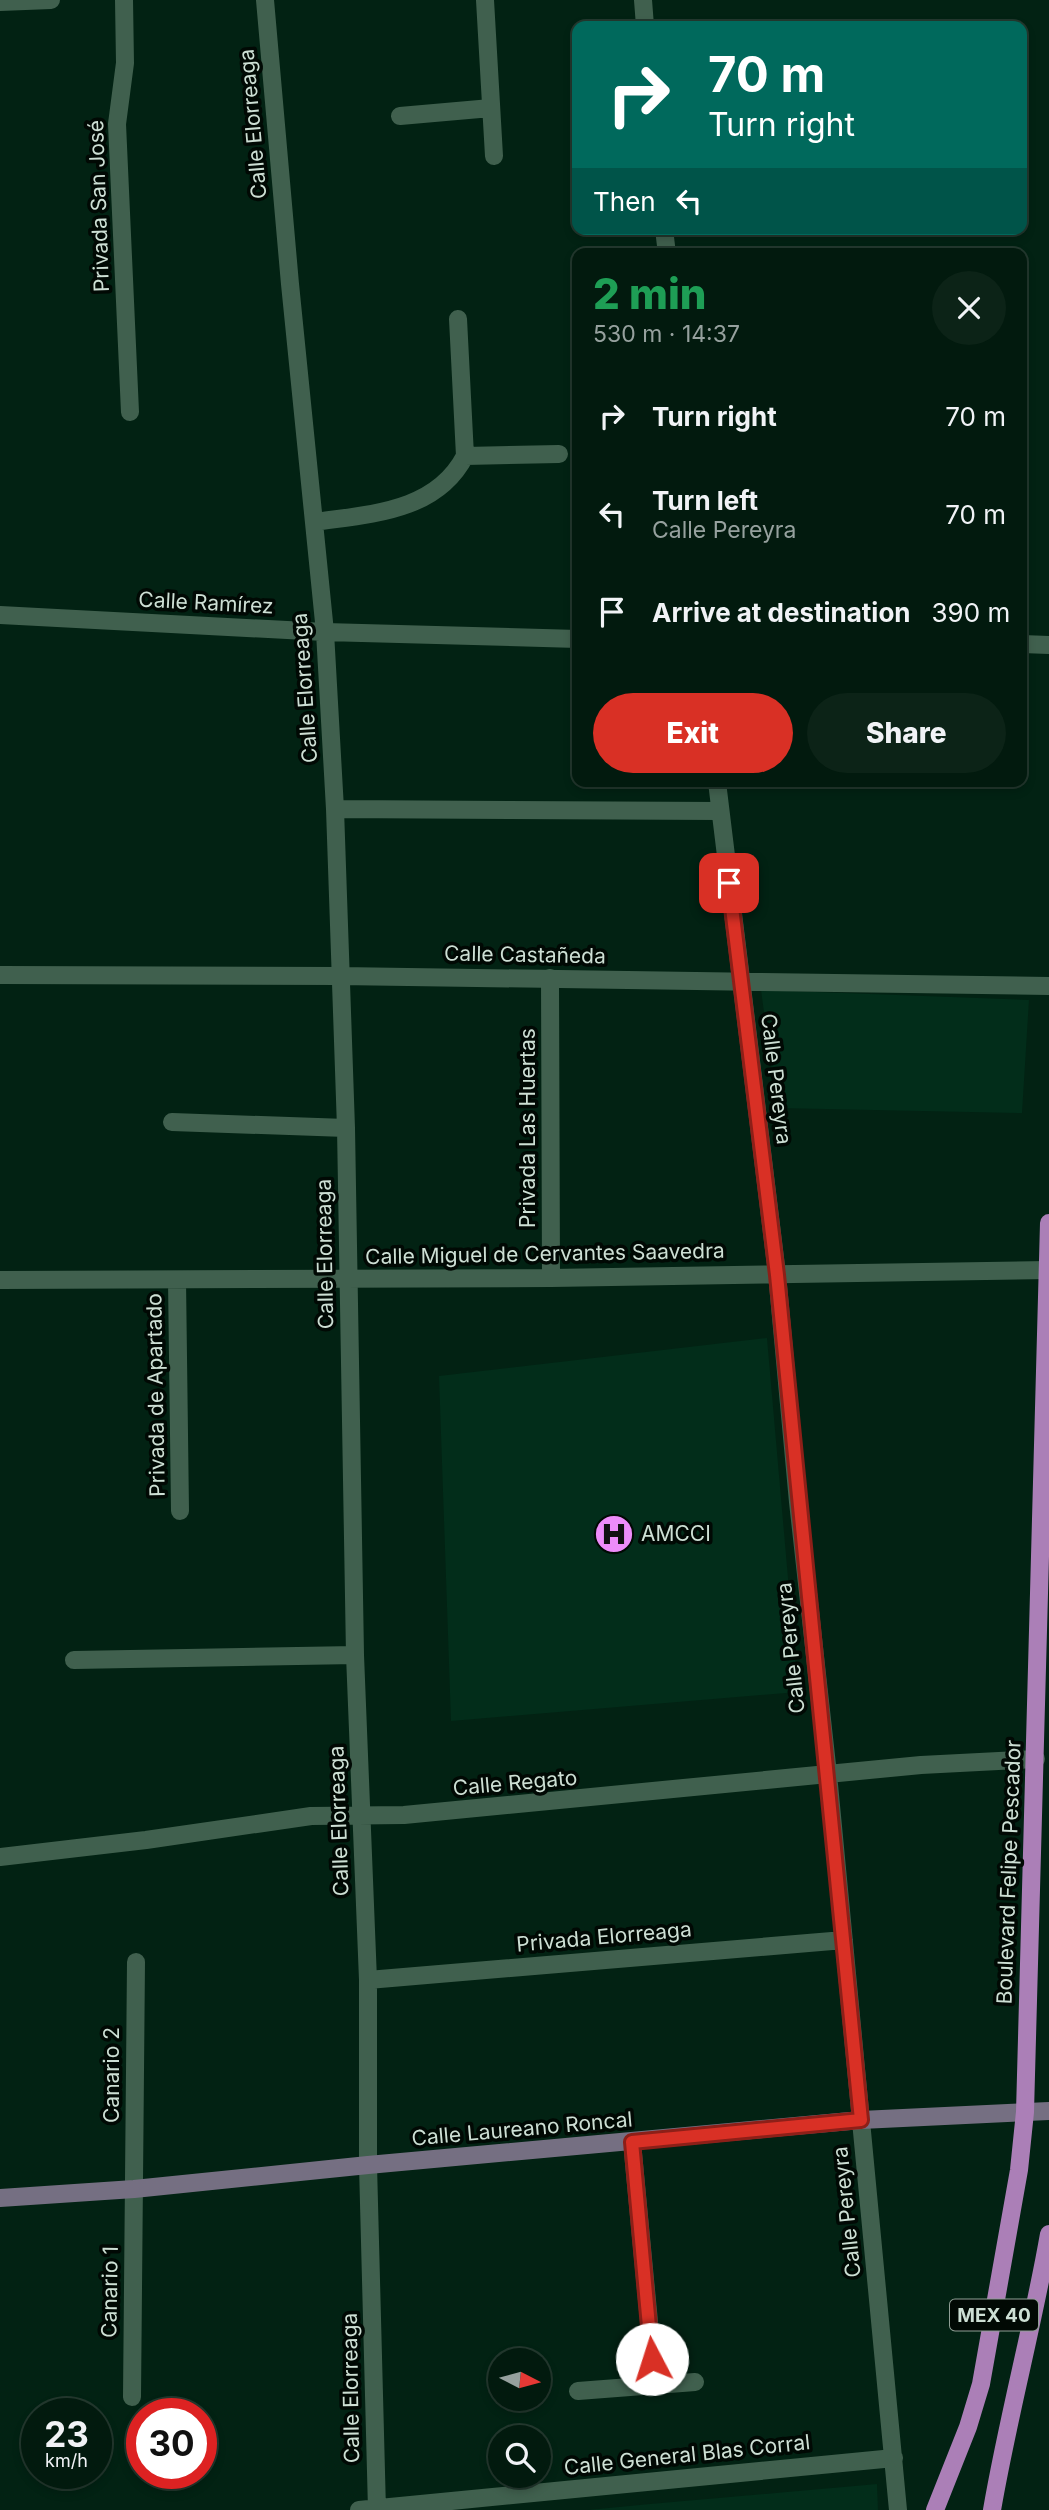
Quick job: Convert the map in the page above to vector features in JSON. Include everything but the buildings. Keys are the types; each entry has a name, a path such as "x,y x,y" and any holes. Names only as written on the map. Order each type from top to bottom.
{"main road":[{"name":"Boulevard Felipe Pescador","path":"935,2510 968,2427 981,2384 1018,2169 1025,2112 1049,1223"},
{"name":"MEX 40","path":"992,2510 1049,2234"},
{"path":"980,2510 1001,2459"}],"street":[{"path":"0,2 51,0"},
{"name":"Privada San José","path":"124,0 125,63 117,124 130,412"},
{"name":"Calle Elorreaga","path":"265,0 325,632 335,808 345,1128 355,1655 368,1980 371,2509"},
{"path":"485,0 494,156"},
{"path":"643,0 645,21"},
{"path":"400,116 491,108"},
{"path":"314,522 405,506 424,498 458,470 466,456 458,319"},
{"path":"466,456 559,454"},
{"name":"Calle Ramírez","path":"0,615 325,632 572,639"},
{"path":"1027,645 1049,645"},
{"name":"Calle Pereyra","path":"718,787 777,1275 799,1512 828,1774 898,2510"},
{"path":"335,808 720,811"},
{"name":"Calle Castañeda","path":"0,975 550,978 1049,986"},
{"name":"Privada Las Huertas","path":"550,978 551,1278"},
{"path":"172,1122 345,1128"},
{"name":"Calle Miguel de Cervantes Saavedra","path":"0,1280 551,1278 1048,1270"},
{"name":"Privada de Apartado","path":"177,1280 180,1511"},
{"path":"74,1660 355,1655"},
{"name":"Calle Regato","path":"0,1857 146,1840 292,1818 362,1817 510,1806 920,1765 1036,1759"},
{"name":"Privada Elorreaga","path":"368,1980 844,1940"},
{"name":"Canario 2","path":"134,2189 136,1962"},
{"name":"Calle Laureano Roncal","path":"0,2198 134,2189 861,2120 1049,2110"},
{"path":"632,2142 655,2385"},
{"name":"Canario 1","path":"132,2397 134,2189"},
{"path":"578,2391 695,2382"},
{"name":"Calle General Blas Corral","path":"371,2509 894,2458"}],"shaded area":[{"path":"761,990 1029,1000 1022,1113 777,1108"},
{"name":"AMCCI","path":"767,1338 798,1692 451,1721 439,1376"},
{"path":"877,2484 878,2510 588,2510 650,2504"}],"place":[{"name":"AMCCI","path":"614,1534"}],"route":[{"path":"652,2359 632,2142 861,2120 777,1275 729,883"}]}
